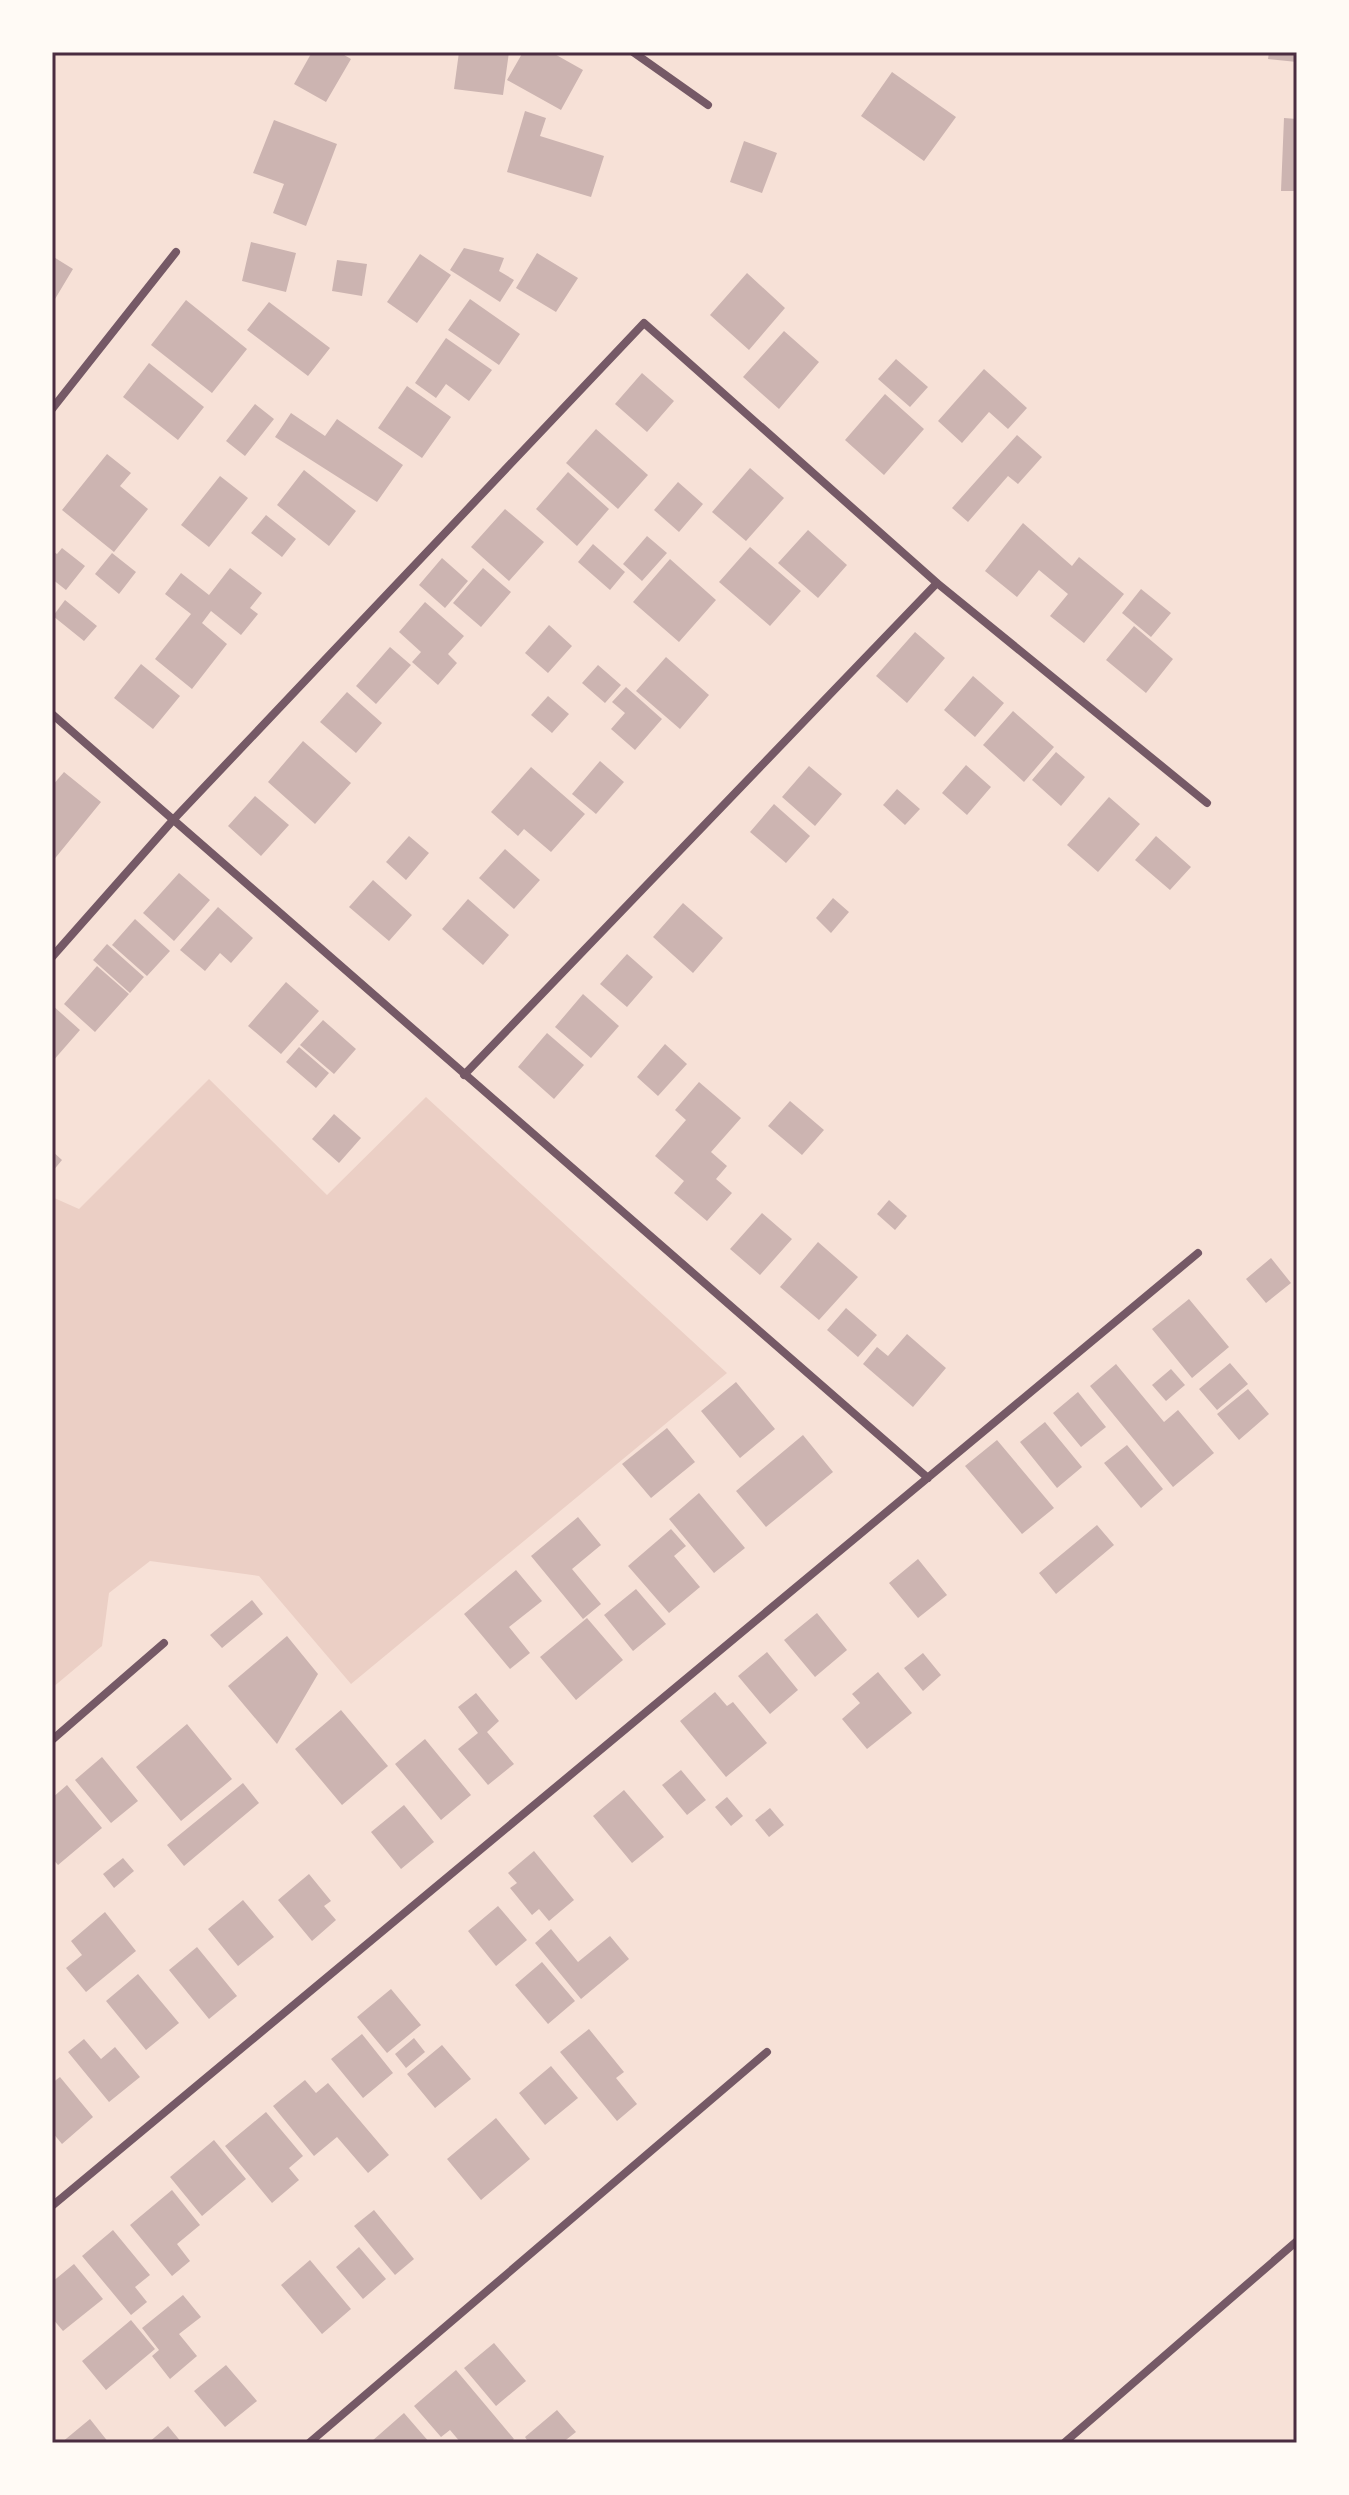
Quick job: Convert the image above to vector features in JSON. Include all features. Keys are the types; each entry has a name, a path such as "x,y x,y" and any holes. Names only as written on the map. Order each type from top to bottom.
{"street":[{"path":"633,52 708,105"},
{"path":"52,409 176,252"},
{"path":"52,957 174,819 644,323 937,583 1207,803"},
{"path":"464,1075 937,583"},
{"path":"52,714 928,1478"},
{"path":"52,2206 1198,1253"},
{"path":"52,1740 164,1643"},
{"path":"309,2443 767,2052"},
{"path":"1064,2443 1297,2241"}],"shaded area":[{"path":"209,1079 327,1195 426,1097 727,1373 351,1684 259,1576 150,1561 109,1593 102,1646 52,1688 52,1197 79,1209"}],"building":[{"path":"312,52 339,52 351,59 326,102 294,84"},
{"path":"459,52 509,52 503,95 454,89"},
{"path":"523,52 551,52 583,70 561,110 507,80"},
{"path":"1269,52 1297,52 1297,62 1268,59"},
{"path":"892,72 956,117 924,161 861,116"},
{"path":"525,111 546,118 540,136 604,156 591,197 507,172"},
{"path":"1284,118 1297,119 1297,191 1281,191"},
{"path":"274,120 337,144 306,226 273,213 284,184 253,173"},
{"path":"744,141 777,153 762,193 730,182"},
{"path":"251,242 296,253 286,292 242,281"},
{"path":"464,248 504,258 499,271 514,280 500,302 450,270"},
{"path":"537,253 578,278 556,312 516,288"},
{"path":"420,254 451,275 417,323 387,302"},
{"path":"52,256 73,269 52,304"},
{"path":"337,260 367,264 362,296 332,291"},
{"path":"747,273 785,308 749,350 710,315"},
{"path":"470,299 520,334 499,365 448,330"},
{"path":"186,300 247,349 212,393 151,345"},
{"path":"269,302 330,348 308,376 247,330"},
{"path":"784,331 819,362 779,409 743,377"},
{"path":"446,338 492,370 469,401 446,384 436,398 415,383"},
{"path":"896,359 928,387 910,407 878,379"},
{"path":"149,363 204,407 178,440 123,397"},
{"path":"984,369 1027,408 1008,429 989,412 962,443 938,421"},
{"path":"642,373 674,401 647,432 615,404"},
{"path":"407,386 451,417 422,458 378,428"},
{"path":"885,394 924,429 884,475 845,440"},
{"path":"255,404 274,419 245,456 226,441"},
{"path":"291,413 325,436 337,419 403,465 377,502 275,437"},
{"path":"596,429 648,475 618,509 566,463"},
{"path":"1017,435 1042,457 1018,484 1008,476 968,522 952,508"},
{"path":"107,454 131,473 120,486 148,509 114,552 62,510"},
{"path":"750,468 784,498 746,541 712,512"},
{"path":"304,470 356,511 329,546 277,505"},
{"path":"568,472 609,509 577,546 536,509"},
{"path":"220,476 248,498 209,547 181,525"},
{"path":"678,482 703,504 679,532 654,510"},
{"path":"505,509 544,542 509,581 471,547"},
{"path":"266,515 296,539 282,557 251,533"},
{"path":"1023,523 1072,566 1079,557 1124,594 1084,643 1050,616 1068,594 1039,570 1017,597 985,571"},
{"path":"808,530 847,565 818,598 778,563"},
{"path":"647,536 667,553 642,581 623,564"},
{"path":"593,544 625,572 610,590 578,562"},
{"path":"750,547 801,591 770,626 719,582"},
{"path":"62,548 85,566 66,590 52,579 52,551 57,554"},
{"path":"112,553 136,572 119,594 95,574"},
{"path":"442,558 468,581 445,608 419,585"},
{"path":"670,559 716,600 679,642 633,602"},
{"path":"230,568 262,593 250,608 258,614 241,635 211,611 202,623 227,644 192,689 155,659 191,614 165,594 181,573 209,595"},
{"path":"483,568 511,592 481,627 453,603"},
{"path":"1141,589 1171,613 1151,637 1122,613"},
{"path":"65,600 97,626 84,641 53,616"},
{"path":"425,602 464,636 448,654 457,663 438,685 412,662 421,652 399,632"},
{"path":"549,625 572,646 548,673 525,653"},
{"path":"1134,626 1173,659 1146,693 1106,660"},
{"path":"915,632 945,658 907,703 876,676"},
{"path":"390,647 411,665 376,704 356,686"},
{"path":"666,657 709,695 680,729 636,691"},
{"path":"141,664 180,696 153,729 114,698"},
{"path":"598,665 621,685 605,703 582,683"},
{"path":"973,676 1004,703 975,737 944,710"},
{"path":"626,687 662,719 635,750 611,729 625,713 612,702"},
{"path":"347,692 382,723 356,753 320,722"},
{"path":"548,696 569,714 552,733 531,715"},
{"path":"1013,711 1054,747 1024,782 983,745"},
{"path":"303,741 351,783 315,824 268,782"},
{"path":"1056,752 1085,777 1061,806 1032,780"},
{"path":"600,761 624,782 596,814 572,794"},
{"path":"966,765 991,787 967,815 942,793"},
{"path":"809,766 842,794 815,826 782,797"},
{"path":"531,767 585,814 551,852 524,829 518,836 491,812"},
{"path":"64,772 101,802 52,862 52,786"},
{"path":"897,789 920,809 905,825 883,805"},
{"path":"255,796 289,825 261,856 228,826"},
{"path":"1109,797 1140,824 1098,872 1067,845"},
{"path":"774,804 810,836 786,863 750,832"},
{"path":"409,836 429,853 406,880 386,862"},
{"path":"1156,836 1191,867 1170,890 1135,860"},
{"path":"505,849 540,880 514,909 479,878"},
{"path":"179,873 210,900 174,941 143,913"},
{"path":"373,880 412,915 389,941 349,907"},
{"path":"833,898 849,912 831,933 816,918"},
{"path":"468,899 509,935 483,965 442,929"},
{"path":"683,903 723,938 693,973 653,937"},
{"path":"218,907 253,938 231,963 220,953 205,971 180,950"},
{"path":"135,919 170,951 147,976 112,945"},
{"path":"107,944 144,977 130,993 93,960"},
{"path":"627,954 653,977 627,1007 600,984"},
{"path":"97,966 129,994 95,1032 64,1004"},
{"path":"286,982 319,1011 281,1054 248,1026"},
{"path":"583,994 619,1026 591,1058 555,1027"},
{"path":"52,1005 80,1030 52,1062"},
{"path":"323,1020 356,1049 334,1074 300,1045"},
{"path":"547,1033 584,1065 554,1099 518,1067"},
{"path":"665,1044 687,1064 658,1096 637,1077"},
{"path":"299,1047 329,1073 316,1088 286,1062"},
{"path":"699,1082 741,1118 711,1152 727,1166 716,1179 732,1193 707,1221 674,1193 684,1181 655,1156 686,1120 675,1110"},
{"path":"790,1101 824,1130 802,1155 768,1126"},
{"path":"334,1114 361,1138 339,1163 312,1139"},
{"path":"52,1151 62,1160 52,1172"},
{"path":"889,1200 907,1216 895,1230 877,1214"},
{"path":"762,1213 792,1239 760,1275 730,1249"},
{"path":"818,1242 858,1277 819,1320 780,1287"},
{"path":"1271,1258 1291,1283 1266,1303 1246,1279"},
{"path":"1189,1299 1229,1347 1192,1378 1152,1329"},
{"path":"846,1308 877,1335 858,1357 827,1330"},
{"path":"907,1334 946,1368 913,1407 863,1364 877,1347 888,1356"},
{"path":"1230,1363 1248,1384 1217,1410 1199,1389"},
{"path":"1116,1364 1164,1422 1178,1410 1214,1453 1173,1487 1090,1386"},
{"path":"1171,1369 1185,1385 1166,1401 1152,1385"},
{"path":"736,1382 775,1429 740,1458 701,1411"},
{"path":"1248,1389 1269,1414 1239,1440 1217,1414"},
{"path":"1078,1392 1106,1427 1081,1447 1053,1413"},
{"path":"1045,1422 1082,1467 1057,1488 1020,1442"},
{"path":"667,1428 695,1462 651,1498 622,1464"},
{"path":"803,1435 833,1472 766,1527 736,1491"},
{"path":"997,1440 1054,1508 1022,1534 965,1466"},
{"path":"1127,1445 1163,1489 1141,1508 1104,1463"},
{"path":"699,1493 745,1548 714,1573 669,1519"},
{"path":"578,1517 601,1545 572,1569 601,1604 583,1619 531,1556"},
{"path":"1097,1525 1114,1545 1056,1594 1039,1573"},
{"path":"671,1529 686,1546 674,1556 700,1587 669,1613 628,1566"},
{"path":"918,1559 947,1595 918,1618 889,1583"},
{"path":"516,1570 542,1601 509,1627 530,1653 510,1669 464,1614"},
{"path":"636,1589 666,1624 633,1651 604,1615"},
{"path":"252,1600 263,1614 222,1648 210,1635"},
{"path":"817,1613 847,1650 815,1677 784,1640"},
{"path":"587,1618 623,1660 576,1700 540,1657"},
{"path":"287,1636 318,1674 277,1744 228,1686"},
{"path":"767,1652 798,1690 770,1714 738,1676"},
{"path":"923,1653 941,1675 923,1691 904,1668"},
{"path":"878,1672 912,1713 867,1749 842,1719 860,1703 852,1694"},
{"path":"715,1692 727,1706 733,1702 767,1743 726,1777 680,1721"},
{"path":"476,1693 499,1721 487,1732 514,1764 488,1785 458,1749 478,1733 458,1707"},
{"path":"341,1710 388,1766 342,1805 295,1749"},
{"path":"187,1724 232,1779 181,1821 136,1767"},
{"path":"425,1739 471,1795 441,1820 395,1764"},
{"path":"102,1757 138,1801 111,1823 75,1780"},
{"path":"681,1770 706,1800 687,1815 662,1785"},
{"path":"243,1783 259,1803 184,1866 167,1845"},
{"path":"67,1785 102,1828 58,1865 52,1858 52,1798"},
{"path":"624,1790 664,1837 632,1863 593,1816"},
{"path":"727,1797 743,1816 731,1826 715,1807"},
{"path":"404,1805 434,1842 401,1869 371,1832"},
{"path":"770,1808 784,1825 769,1837 755,1820"},
{"path":"534,1851 574,1900 549,1921 539,1909 532,1915 510,1888 517,1883 508,1873"},
{"path":"123,1858 134,1871 114,1888 103,1874"},
{"path":"309,1874 331,1901 324,1906 336,1920 312,1941 278,1900"},
{"path":"243,1900 274,1937 238,1966 208,1929"},
{"path":"498,1906 527,1940 496,1966 468,1931"},
{"path":"105,1912 136,1951 86,1992 66,1968 82,1955 71,1941"},
{"path":"551,1929 578,1962 610,1936 629,1959 581,1999 535,1943"},
{"path":"197,1947 237,1996 209,2019 169,1970"},
{"path":"542,1962 575,2001 548,2024 515,1985"},
{"path":"138,1974 179,2023 146,2050 106,2001"},
{"path":"391,1989 421,2025 387,2053 357,2017"},
{"path":"589,2029 624,2072 616,2078 637,2104 617,2121 560,2052"},
{"path":"362,2034 393,2073 363,2098 331,2059"},
{"path":"414,2038 425,2052 406,2068 395,2054"},
{"path":"84,2039 101,2059 115,2047 140,2077 109,2102 68,2052"},
{"path":"442,2045 471,2079 435,2108 407,2074"},
{"path":"551,2066 578,2098 545,2125 519,2093"},
{"path":"60,2077 93,2117 62,2144 52,2132 52,2083"},
{"path":"305,2080 316,2093 328,2083 389,2155 368,2173 337,2137 314,2156 273,2106"},
{"path":"266,2112 303,2156 289,2168 299,2180 272,2203 225,2146"},
{"path":"496,2118 530,2159 481,2200 447,2159"},
{"path":"214,2140 246,2179 202,2216 170,2177"},
{"path":"172,2190 200,2225 177,2244 190,2261 172,2276 130,2225"},
{"path":"374,2210 414,2259 395,2275 354,2226"},
{"path":"113,2230 150,2275 135,2287 147,2302 131,2315 82,2256"},
{"path":"359,2247 386,2279 363,2299 336,2267"},
{"path":"310,2260 351,2309 322,2334 281,2285"},
{"path":"74,2264 103,2299 63,2331 52,2318 52,2282"},
{"path":"183,2295 201,2317 179,2334 197,2356 170,2379 152,2356 159,2350 142,2328"},
{"path":"131,2320 155,2349 106,2390 82,2361"},
{"path":"494,2343 526,2381 496,2406 464,2368"},
{"path":"226,2365 257,2401 225,2427 194,2391"},
{"path":"456,2370 514,2439 509,2443 461,2443 450,2430 441,2437 414,2406"},
{"path":"557,2410 576,2432 562,2443 529,2443 525,2437"},
{"path":"404,2413 430,2443 373,2443 372,2441"},
{"path":"90,2419 109,2443 61,2443"},
{"path":"168,2426 182,2443 148,2443"}]}
